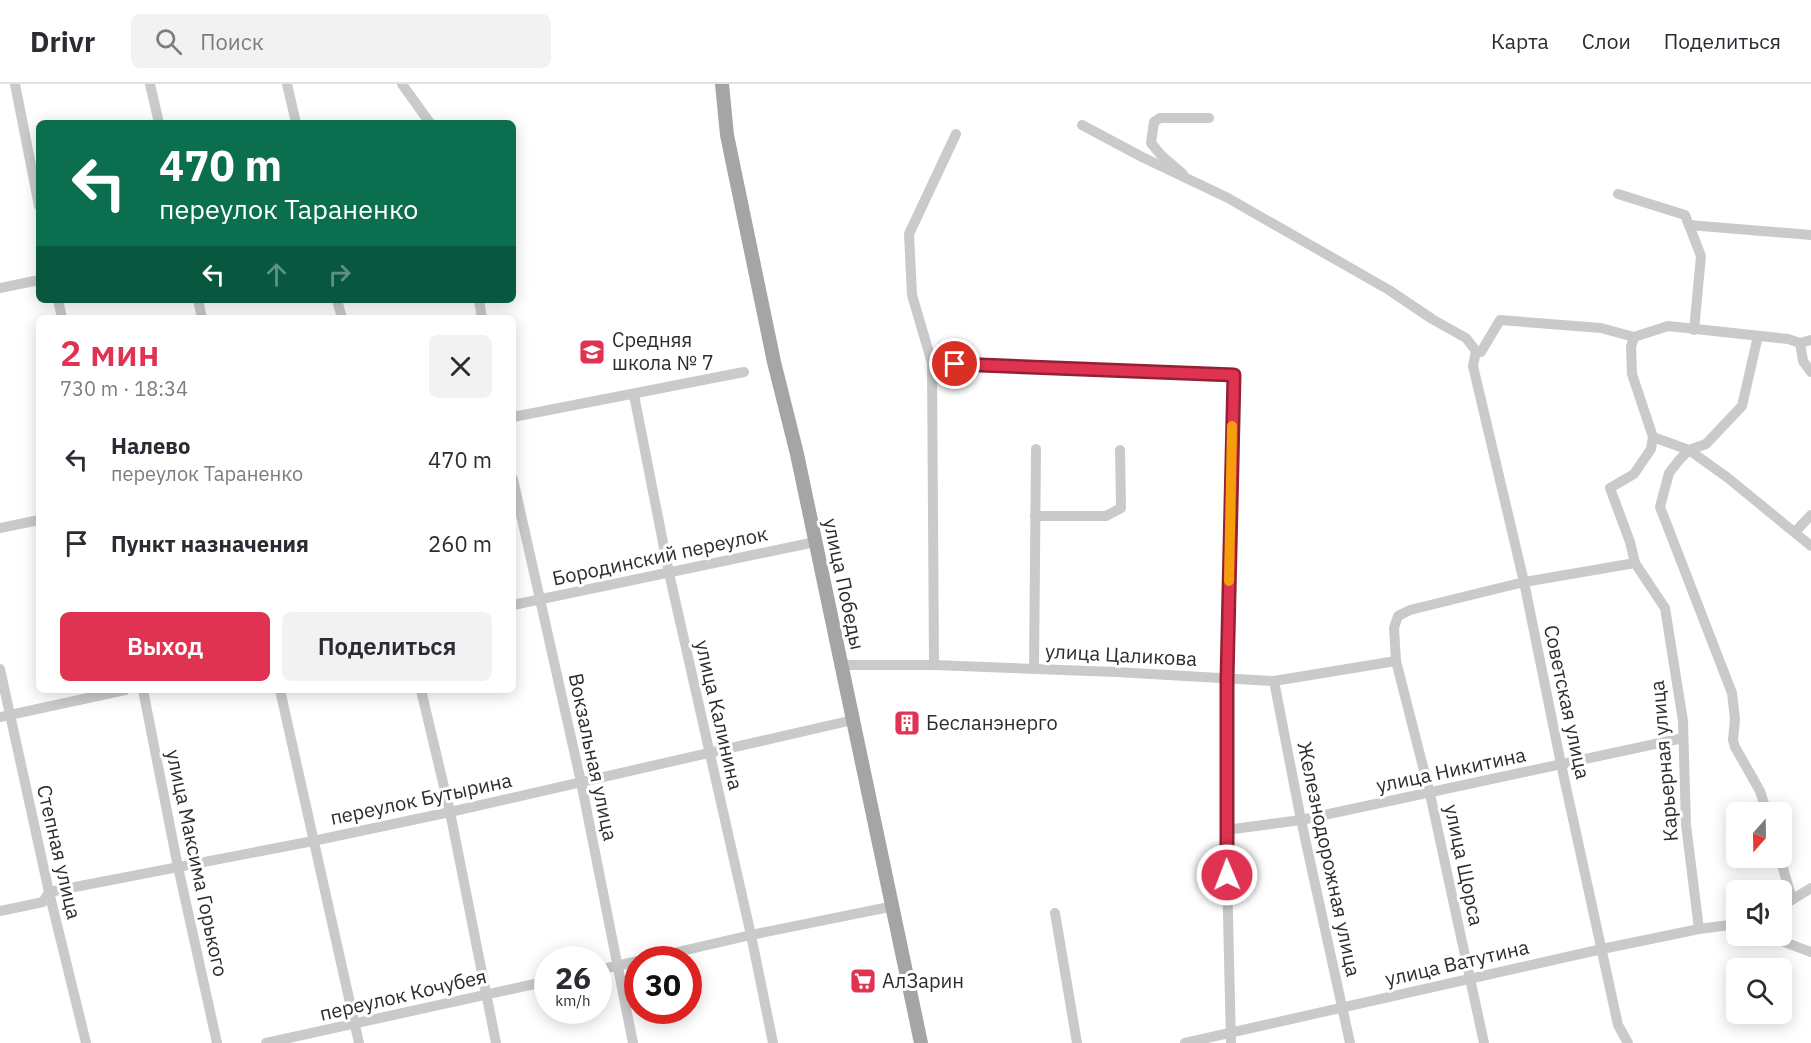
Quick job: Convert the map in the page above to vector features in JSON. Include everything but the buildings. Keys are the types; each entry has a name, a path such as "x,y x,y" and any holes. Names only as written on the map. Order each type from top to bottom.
{"main road":[{"name":"улица Победы","path":"722,84 727,135 774,362 797,454 894,906 921,1043"}],"street":[{"path":"15,84 36,191"},
{"path":"150,84 158,120"},
{"path":"287,84 295,120"},
{"path":"402,84 428,120"},
{"path":"1190,180 1161,155 1151,143 1154,122 1160,118 1209,118"},
{"path":"1082,125 1228,198 1389,290 1432,319 1466,338 1476,351 1481,352 1500,320 1601,328 1634,337 1668,326 1805,341 1803,361 1811,372"},
{"path":"934,665 932,363 912,295 909,234 956,134"},
{"path":"1618,194 1685,215 1701,256 1694,330"},
{"path":"1689,225 1811,235"},
{"path":"0,288 36,281"},
{"path":"1758,336 1742,406 1706,444 1689,450 1669,473 1660,507 1732,693 1735,747 1760,791 1764,802"},
{"path":"1634,337 1631,347 1632,374 1653,437 1689,450 1728,478 1811,546"},
{"name":"Советская улица","path":"1476,351 1473,366 1524,582 1618,1025 1629,1043"},
{"path":"932,363 1234,375 1226,830 1230,1038"},
{"path":"516,416 744,372"},
{"name":"улица Калинина","path":"634,395 669,573 751,935 773,1043"},
{"name":"Карьерная улица","path":"1653,437 1651,449 1634,474 1610,488 1630,542 1635,563 1665,608 1683,721 1686,825 1699,929"},
{"path":"1034,669 1036,449"},
{"path":"1035,516 1106,516 1121,508 1120,450"},
{"name":"Вокзальная улица","path":"516,492 581,782 633,1043"},
{"path":"1795,532 1811,515"},
{"path":"0,528 36,521"},
{"name":"Бородинский переулок","path":"516,604 815,542"},
{"path":"1396,661 1394,628 1398,616 1410,610 1524,582 1635,563"},
{"name":"улица Цаликова","path":"842,665 934,665 1274,681 1396,661"},
{"name":"улица Щорса","path":"1396,661 1430,794 1484,1043"},
{"name":"Степная улица","path":"0,669 5,716 86,1043"},
{"name":"Железнодорожная улица","path":"1274,681 1301,820 1350,1043"},
{"path":"5,716 111,693"},
{"name":"улица Максима Горького","path":"144,693 178,867 217,1043"},
{"path":"281,693 359,1043"},
{"path":"422,693 450,812 496,1043"},
{"name":"переулок Бутырина","path":"0,911 43,902 49,892 450,812 853,720"},
{"name":"улица Никитина","path":"1226,830 1301,820 1683,738"},
{"path":"1792,899 1811,888"},
{"path":"702,946 894,906"},
{"path":"1054,913 1077,1043"},
{"name":"улица Ватутина","path":"1185,1043 1230,1038 1342,1007 1602,949 1726,925"},
{"path":"1792,945 1811,952"},
{"path":"612,967 624,964"},
{"name":"переулок Кочубея","path":"266,1043 534,984"}],"slow traffic":[{"path":"1229,581 1232,426"}],"place":[{"name":"Средняя школа № 7","path":"592,352"},
{"name":"Бесланэнерго","path":"907,723"},
{"name":"АлЗарин","path":"863,981"}],"route":[{"path":"955,364 1234,375 1227,679 1227,875"}]}
